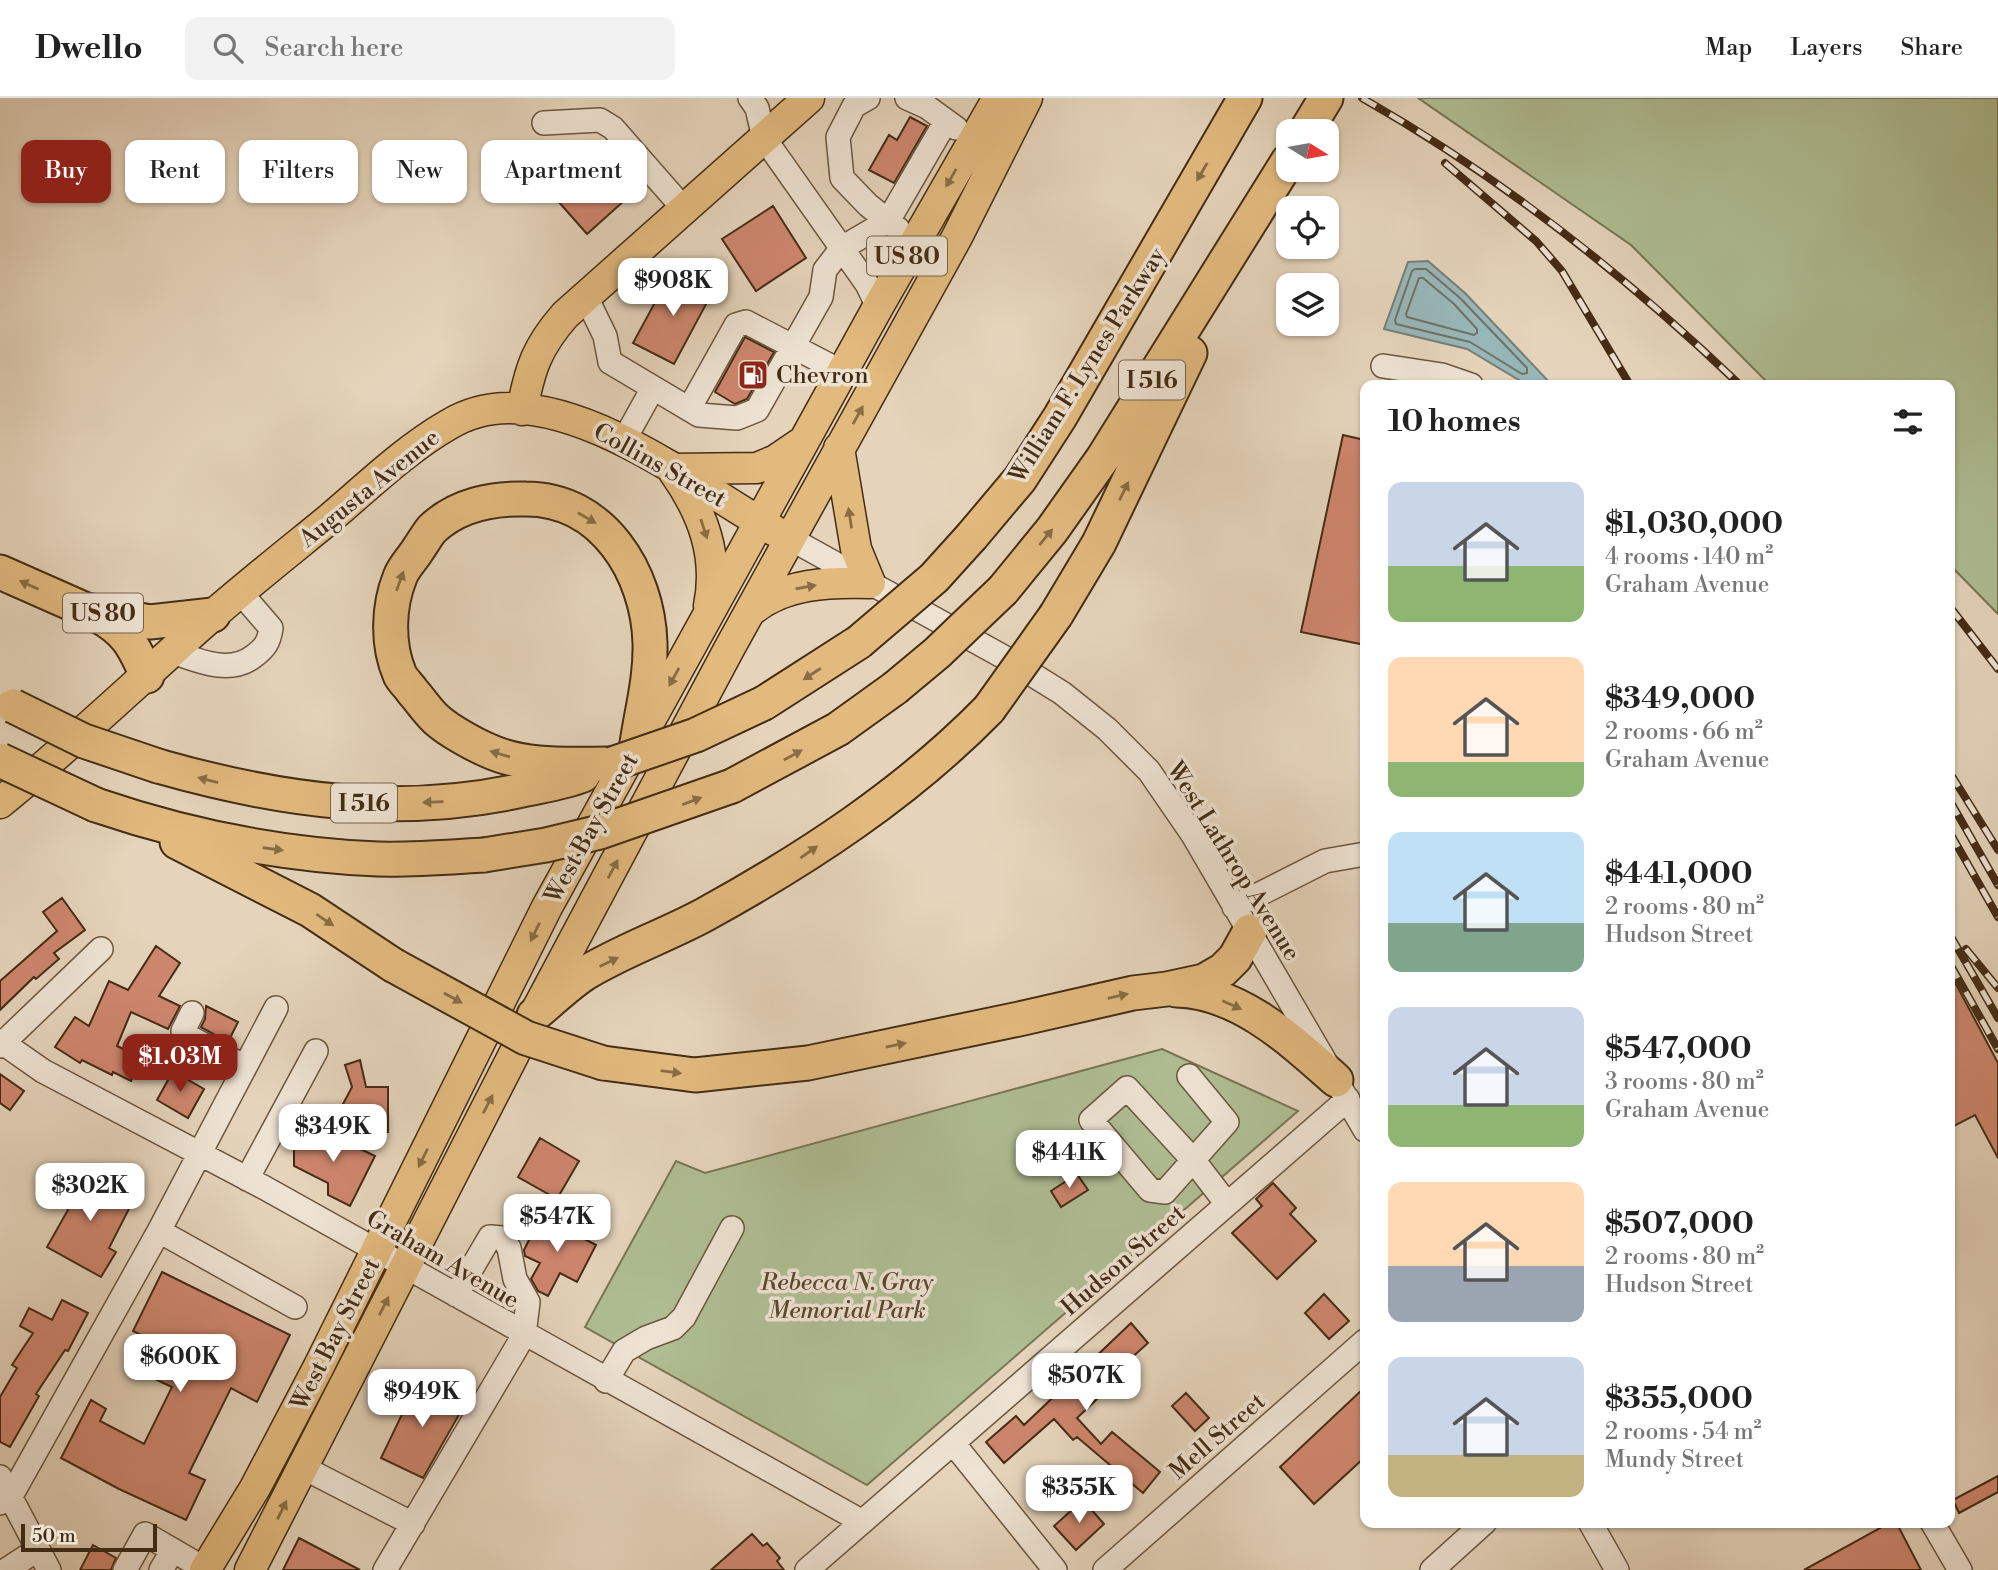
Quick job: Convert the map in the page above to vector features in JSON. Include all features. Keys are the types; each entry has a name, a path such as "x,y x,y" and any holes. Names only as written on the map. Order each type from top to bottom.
{"highway":[{"path":"1313,119 1326,98"},
{"name":"William F. Lynes Parkway","path":"570,772 612,764 696,735 764,703 859,642 934,578 1020,479 1060,417 1240,106"},
{"name":"I 516","path":"0,760 96,805 135,819 234,843 321,855 379,859 484,855 546,845 600,832 732,786 838,729 895,688 937,653 1003,590 1052,530 1103,458 1276,182"},
{"path":"534,1015 583,975 703,915 792,864 894,793 989,709 1056,615 1099,543 1195,344 1278,182"},
{"path":"570,772 488,750 438,721 401,677 393,649 390,617 400,575 433,529 467,507 502,499 536,499 569,508 597,523 617,545 641,590 648,618 648,675 637,743"},
{"name":"US 80","path":"0,572 86,610 150,622 213,615"},
{"path":"86,610 116,625 137,652 147,676"},
{"name":"I 516","path":"7,701 84,741 158,766 244,789 337,803 454,801 512,793 570,772"},
{"path":"135,819 310,910 393,965 526,1038 603,1063 695,1076 808,1063 1133,993 1204,981 1223,970 1235,958 1242,919"},
{"path":"1167,989 1192,990 1248,1012 1286,1037 1350,1098"}],"main road":[{"path":"522,410 532,365 539,349 565,315 809,98"},
{"name":"West Bay Street","path":"205,1569 255,1488 377,1251 547,907 878,307 998,98"},
{"name":"West Bay Street","path":"250,1570 534,1015 749,613 957,237 1027,98"},
{"name":"Augusta Avenue","path":"0,803 213,615 431,435 470,414 490,409 522,410"},
{"name":"Collins Street","path":"522,410 585,424 623,442 790,539"},
{"path":"672,469 757,468 776,460 804,442"},
{"path":"749,613 762,602 803,586 838,582 870,583 856,549 839,449"},
{"path":"672,469 691,496 709,543 712,572 707,617"}],"street":[{"path":"750,98 757,108 764,138 867,284 878,307"},
{"path":"867,98 854,106 838,137 842,178 868,205 915,242"},
{"path":"907,98 927,107 973,141"},
{"path":"544,123 600,120 613,128 684,209"},
{"path":"586,297 605,337 610,362 699,415 737,418 757,410 821,297 825,270 842,248 888,221 946,121"},
{"path":"689,409 736,325 746,322 842,372"},
{"path":"1383,366 1442,374 1458,380"},
{"path":"623,442 653,388"},
{"name":"West Lathrop Avenue","path":"790,539 1009,660 1062,693 1107,730 1149,771 1193,835 1350,1098 1360,1119"},
{"path":"173,652 206,663 233,667 246,663 264,649 270,638 271,628 240,592"},
{"path":"1242,919 1325,861 1360,855"},
{"path":"1,1044 101,949"},
{"path":"6,1570 43,1560 4,1492 159,1231 276,1008"},
{"path":"192,1013 183,1031 245,1068"},
{"name":"Graham Avenue","path":"1,1044 43,1071 247,1179 861,1521"},
{"path":"247,1179 316,1051"},
{"path":"1189,1076 1227,1122 1194,1161 1165,1192 1150,1190 1091,1120 1128,1088 1194,1161 1227,1204"},
{"name":"Hudson Street","path":"807,1570 1350,1098"},
{"path":"606,1381 624,1351 646,1338 673,1328 684,1317 732,1228"},
{"path":"159,1231 295,1307"},
{"path":"385,1570 524,1335 528,1302 515,1279 509,1248 503,1238 490,1237 456,1296"},
{"name":"Mell Street","path":"1105,1570 1360,1345"},
{"path":"953,1443 1055,1570"},
{"path":"302,1467 412,1524"},
{"path":"1432,1570 1478,1528"},
{"path":"1593,1528 1617,1570"},
{"path":"1935,1528 1959,1570"},
{"path":"125,1570 145,1534 205,1569"},
{"path":"161,1570 173,1550"}],"green space":[{"path":"1418,98 1998,98 1998,614 1955,570 1955,380 1765,380 1631,245"},
{"name":"Rebecca N. Gray Memorial Park","path":"1162,1049 1298,1111 867,1485 585,1327 676,1161 705,1173"}],"water":[{"path":"1428,261 1465,293 1547,380 1519,380 1467,349 1384,329 1408,262"}],"building":[{"path":"910,117 927,126 894,183 869,170 889,135 897,140"},
{"path":"560,203 622,203 587,234"},
{"path":"773,206 806,258 756,291 722,239"},
{"path":"672,271 712,293 674,364 633,343"},
{"path":"745,337 774,352 747,399 735,404 715,392"},
{"path":"1343,435 1360,439 1360,644 1301,632"},
{"path":"62,898 85,930 54,953 59,959 36,979 34,977 0,1010 0,981 57,931 43,912"},
{"path":"156,946 180,963 159,996 180,1006 168,1029 131,1012 117,1046 142,1058 131,1081 82,1060 80,1063 55,1047 75,1017 89,1026 109,981 128,990"},
{"path":"1955,982 1998,1063 1998,1158 1975,1115 1955,1125"},
{"path":"206,1006 238,1022 228,1042 201,1027"},
{"path":"360,1060 366,1087 388,1087 388,1132 343,1132 343,1104 352,1087 345,1065"},
{"path":"173,1071 204,1089 188,1118 157,1100"},
{"path":"0,1074 24,1091 10,1110 0,1103"},
{"path":"317,1128 375,1156 350,1206 328,1195 328,1183 294,1166 294,1138 312,1139"},
{"path":"540,1138 579,1161 557,1199 518,1177"},
{"path":"76,1170 134,1199 109,1248 116,1252 101,1277 47,1247 69,1208 59,1203"},
{"path":"1077,1174 1088,1190 1061,1207 1051,1191"},
{"path":"1273,1183 1296,1208 1290,1214 1316,1241 1277,1279 1232,1233 1262,1206 1256,1199"},
{"path":"541,1216 596,1245 577,1282 560,1273 548,1296 538,1291 531,1279 540,1263 525,1256 524,1250"},
{"path":"162,1272 290,1335 257,1402 231,1388 189,1473 205,1480 186,1520 61,1458 91,1400 106,1409 100,1421 144,1444 172,1387 138,1371 153,1341 133,1331"},
{"path":"1324,1294 1349,1321 1329,1339 1305,1313"},
{"path":"62,1300 88,1313 68,1351 65,1350 36,1394 39,1396 10,1447 0,1442 0,1397 17,1368 12,1365 33,1333 20,1326 29,1308 52,1320"},
{"path":"1131,1323 1148,1343 1129,1360 1133,1365 1077,1418 1101,1444 1112,1432 1160,1472 1143,1493 1077,1437 1073,1440 1054,1419 1004,1463 986,1442 1016,1416 1024,1425"},
{"path":"418,1381 465,1404 423,1478 381,1458"},
{"path":"1360,1392 1360,1462 1314,1504 1280,1467"},
{"path":"1186,1393 1209,1418 1195,1431 1172,1406"},
{"path":"1998,1476 1998,1492 1959,1513 1955,1499"},
{"path":"1083,1500 1104,1524 1076,1550 1054,1526"},
{"path":"1880,1528 1899,1528 1921,1570 1804,1570"},
{"path":"752,1534 763,1546 767,1543 780,1558 777,1561 784,1570 711,1570"},
{"path":"299,1538 360,1570 283,1570"},
{"path":"93,1545 116,1558 111,1570 80,1570"}],"railway":[{"path":"1362,98 1464,161 1560,230 1652,305 1735,380"},
{"path":"1445,163 1536,241 1562,271 1627,380"},
{"path":"1955,613 1998,669"},
{"path":"1955,781 1998,850"},
{"path":"1955,810 1998,885"},
{"path":"1955,842 1998,917"},
{"path":"1955,944 1998,1018"},
{"path":"1966,949 1998,988"},
{"path":"1955,973 1998,1049"}],"place":[{"name":"Chevron","path":"753,375"}]}
